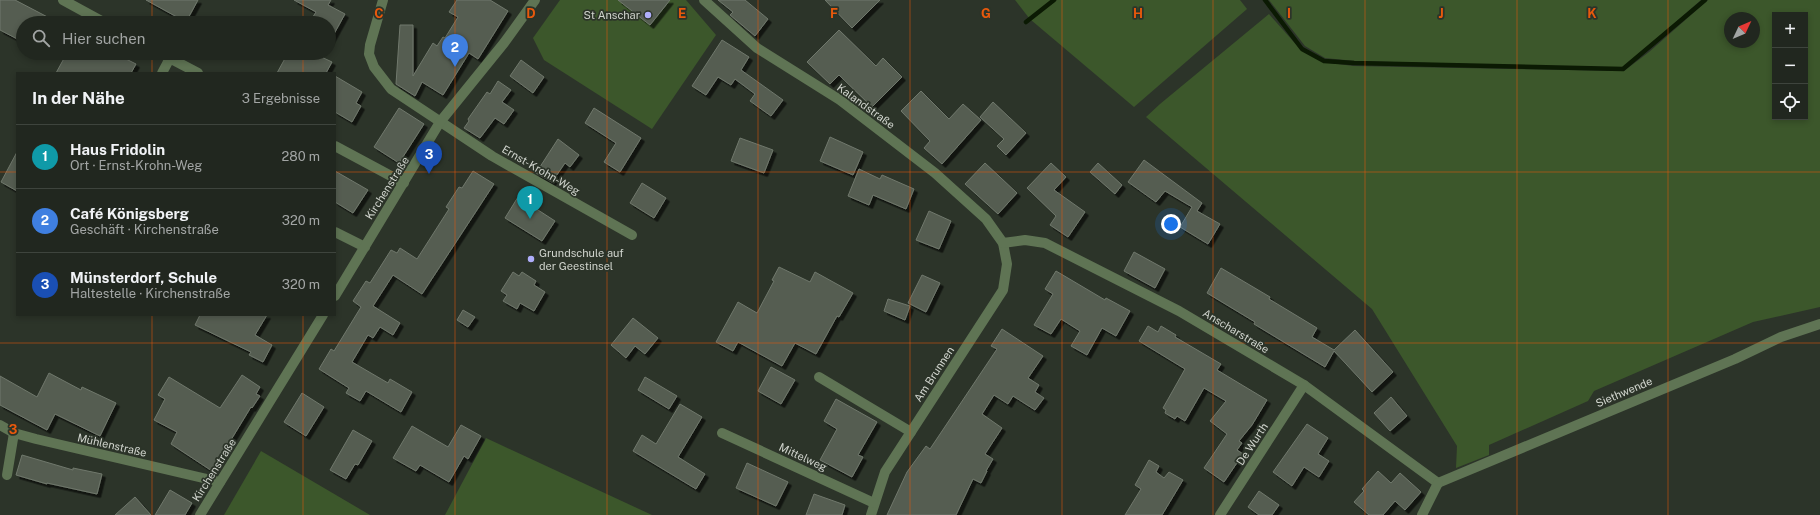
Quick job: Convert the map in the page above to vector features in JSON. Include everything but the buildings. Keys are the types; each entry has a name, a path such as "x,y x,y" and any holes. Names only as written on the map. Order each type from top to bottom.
{"street":[{"path":"63,0 92,16"},
{"name":"Ernst-Krohn-Weg","path":"382,0 370,44 369,54 370,60 390,89 498,159 632,235"},
{"name":"Kirchenstraße","path":"336,294 440,122 504,43 535,0"},
{"name":"Kalandstraße","path":"704,0 757,48 840,100 936,173 986,219 1004,243"},
{"path":"163,72 169,60"},
{"path":"174,60 196,72"},
{"path":"336,147 404,183"},
{"path":"336,233 365,248"},
{"name":"Anscharstraße","path":"1004,243 1025,240 1045,243 1179,311 1304,385 1438,483"},
{"name":"Am Brunnen","path":"871,515 885,472 1003,290 1007,264 1004,243"},
{"name":"Kirchenstraße","path":"200,515 322,316"},
{"name":"Siethwende","path":"1438,483 1735,359 1781,337 1820,324"},
{"path":"819,377 911,432"},
{"name":"De Wurth","path":"1220,515 1304,385"},
{"name":"Mühlenstraße","path":"0,425 14,433 36,439 220,482"},
{"path":"6,475 14,433"},
{"name":"Mittelweg","path":"722,433 874,503"},
{"path":"1422,515 1438,483"}],"green space":[{"path":"560,0 686,0 716,35 652,129 544,60 533,38"},
{"path":"1015,0 1052,0 1029,18"},
{"path":"1057,0 1240,0 1247,9 1134,107 1031,20"},
{"path":"1269,0 1701,0 1623,68 1355,61 1325,58 1305,46"},
{"path":"1708,0 1820,0 1820,307 1753,322 1594,391 1588,401 1489,445 1489,455 1456,468 1457,446 1372,309 1146,117 1269,14 1301,50 1323,62 1353,66 1624,71 1649,52"},
{"path":"486,438 652,515 445,515"},
{"path":"261,451 370,515 224,515"}],"waterway":[{"path":"1026,22 1054,0"},
{"path":"1265,0 1302,49 1324,61 1623,69 1705,0"}],"place":[{"name":"St Anschar","path":"648,15"},
{"name":"Café Königsberg","path":"455,67"},
{"name":"Münsterdorf, Schule","path":"429,174"},
{"name":"Haus Fridolin","path":"530,219"},
{"name":"Grundschule auf der Geestinsel","path":"531,259"}]}
